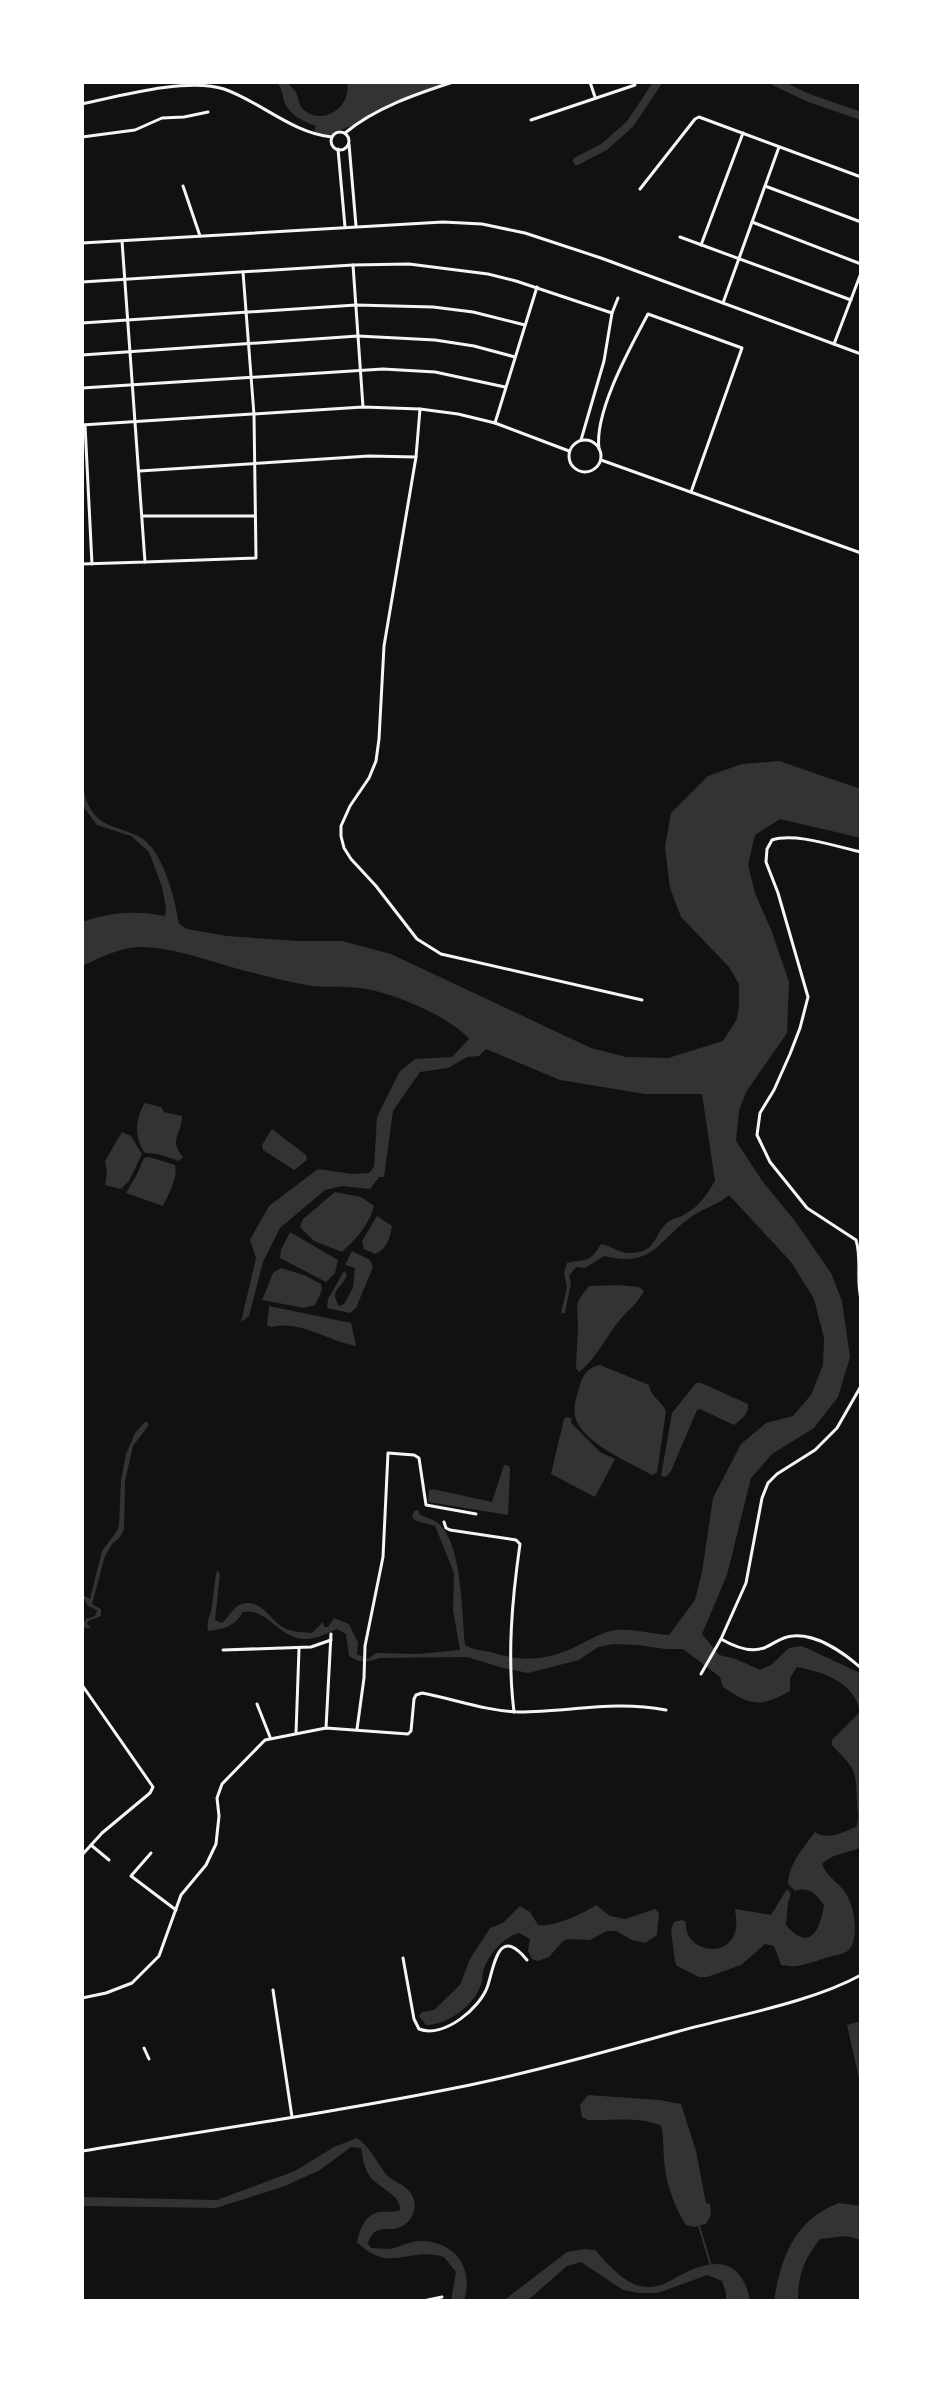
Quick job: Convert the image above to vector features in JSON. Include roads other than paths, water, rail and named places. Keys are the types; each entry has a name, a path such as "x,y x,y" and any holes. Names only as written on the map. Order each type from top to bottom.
{"street":[{"path":"349,144 338,149 332,145 332,137 336,133 345,133 355,124 395,104 453,82"},
{"path":"590,82 595,97"},
{"path":"82,104 141,92 194,85 211,86 238,95 299,128 332,137"},
{"path":"531,120 635,85"},
{"path":"82,137 135,130 162,118 208,112"},
{"path":"640,189 699,117 861,177"},
{"path":"345,133 349,138 356,226"},
{"path":"701,245 743,133"},
{"path":"723,303 779,147"},
{"path":"338,149 345,227"},
{"path":"183,186 200,236"},
{"path":"765,186 861,222"},
{"path":"82,243 443,222 496,227 525,233 601,258 861,354"},
{"path":"752,222 861,264"},
{"path":"680,237 851,300"},
{"path":"122,241 145,562"},
{"path":"82,282 409,264 488,274 612,313"},
{"path":"353,265 363,407"},
{"path":"82,564 256,558 254,415 243,272"},
{"path":"834,344 861,273"},
{"path":"495,423 537,287"},
{"path":"581,440 618,298"},
{"path":"82,323 356,305 433,307 473,312 525,325"},
{"path":"599,449 592,442 581,440 569,451 569,461 580,472 591,472 599,465 601,460 598,435 620,366 648,314 742,348 691,492"},
{"path":"82,355 358,336 435,340 515,357"},
{"path":"82,388 360,370 435,372 505,387"},
{"path":"92,564 84,425 363,407 420,409 495,423 569,451"},
{"path":"420,409 416,457 384,646 376,761 341,826 344,848 417,939 441,954 642,1000"},
{"path":"140,471 369,456 416,457"},
{"path":"601,460 861,553"},
{"path":"142,516 255,516"},
{"path":"861,852 780,837 772,840 767,849 766,862 808,997 800,1028 756,1127 770,1162 807,1208 856,1240 861,1299"},
{"path":"701,1674 721,1639 746,1583 762,1498 768,1483 815,1450 837,1428 861,1386"},
{"path":"357,1729 364,1656 383,1557 388,1453 419,1458 426,1505 476,1514"},
{"path":"444,1522 450,1530 519,1542 512,1600 510,1658 514,1712"},
{"path":"326,1728 331,1634"},
{"path":"721,1639 757,1650 789,1636 809,1637 840,1651 861,1668"},
{"path":"223,1650 311,1647 331,1640"},
{"path":"296,1733 299,1647"},
{"path":"82,1685 153,1787 82,1855"},
{"path":"82,1998 132,1983 159,1956 181,1895 206,1865 216,1844 217,1798 222,1784 270,1737 326,1728 410,1733 414,1699 422,1693 514,1712 615,1704 666,1710"},
{"path":"257,1704 270,1737"},
{"path":"91,1845 109,1860"},
{"path":"151,1853 131,1876 176,1910"},
{"path":"403,1958 414,2019 419,2029 432,2032 456,2023 480,1998 488,1984 493,1963 503,1948 515,1948 527,1960"},
{"path":"82,2151 292,2117 472,2084 574,2061 793,2001 861,1975"},
{"path":"273,1990 292,2117"},
{"path":"144,2048 149,2059"},
{"path":"423,2301 442,2297"}],"waterway":[{"path":"577,161 604,147 630,124 658,82"},
{"path":"775,82 861,116"},
{"path":"699,2226 711,2266"}]}
